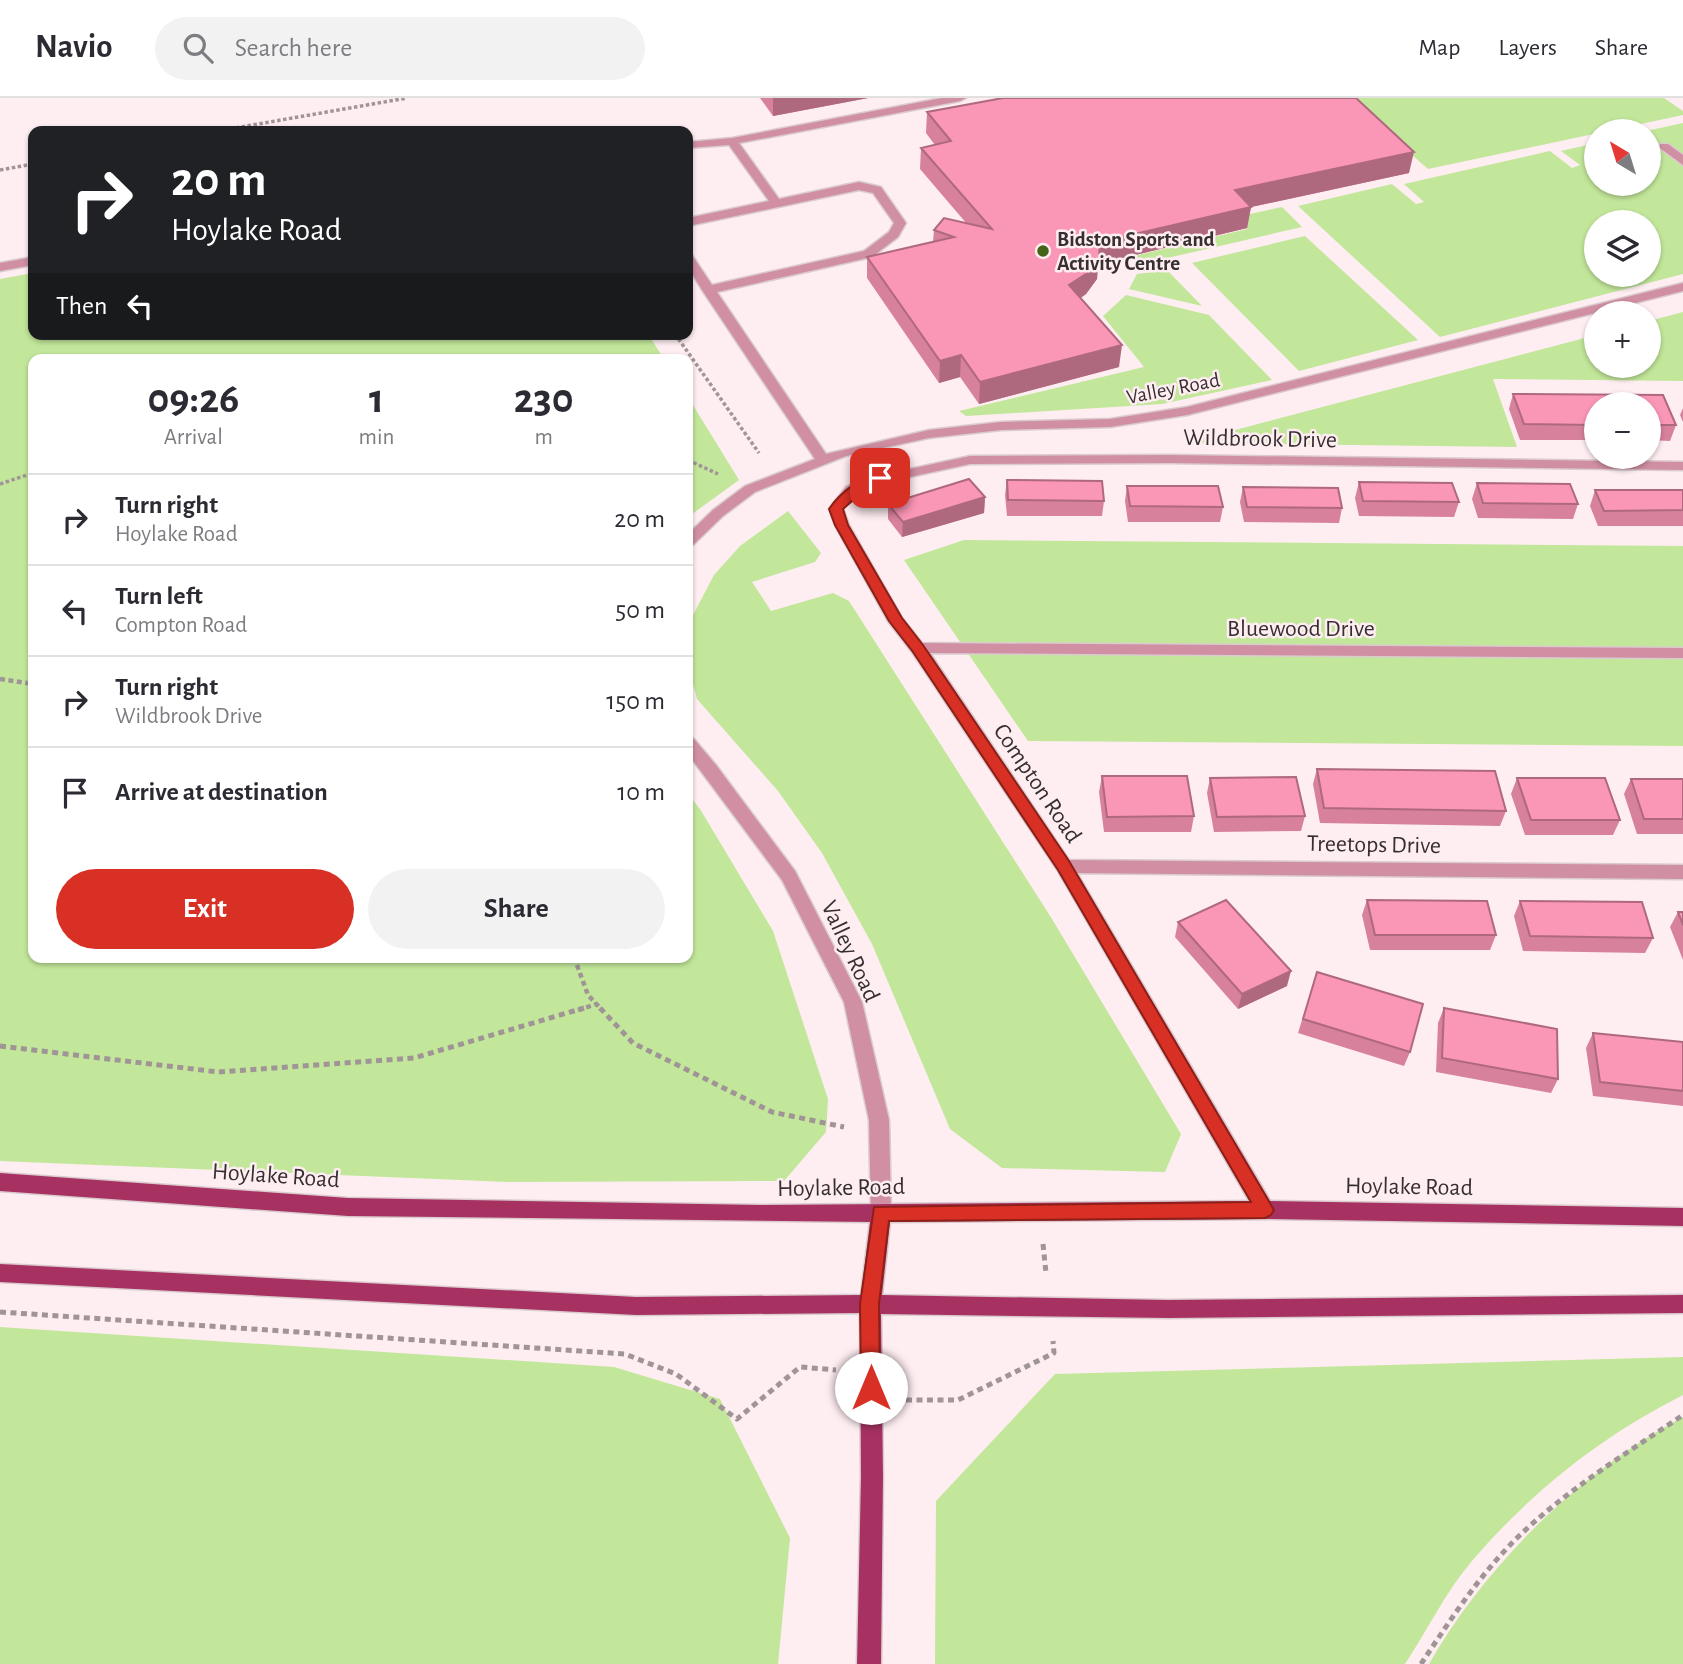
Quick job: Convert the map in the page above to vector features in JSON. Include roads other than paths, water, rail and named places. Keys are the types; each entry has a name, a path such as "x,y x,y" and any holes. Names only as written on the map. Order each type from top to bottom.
{"main road":[{"name":"Hoylake Road","path":"0,1182 348,1207 761,1214 1265,1210 1683,1217"},
{"path":"869,1664 870,1304 881,1213"},
{"path":"0,1273 636,1306 1683,1304"}],"street":[{"path":"693,145 732,141 960,98"},
{"path":"732,141 775,202"},
{"path":"1664,146 1683,161"},
{"path":"693,221 775,202 868,187 877,190 900,223 887,241 868,254 708,290"},
{"path":"0,267 28,262"},
{"path":"693,266 821,459"},
{"name":"Valley Road","path":"693,537 750,489 821,459 929,434 1001,426 1110,423 1187,411 1683,287"},
{"name":"Wildbrook Drive","path":"845,498 858,487 880,478 970,460 1170,459 1683,466"},
{"name":"Compton Road","path":"845,498 836,509 842,525 896,621 918,648 1064,866 1265,1210"},
{"name":"Bluewood Drive","path":"918,648 1683,653"},
{"name":"Valley Road","path":"693,749 789,876 853,1002 880,1135 881,1213"},
{"name":"Treetops Drive","path":"1064,866 1683,872"}],"place":[{"name":"Bidston Sports and Activity Centre","path":"1043,251"}]}
